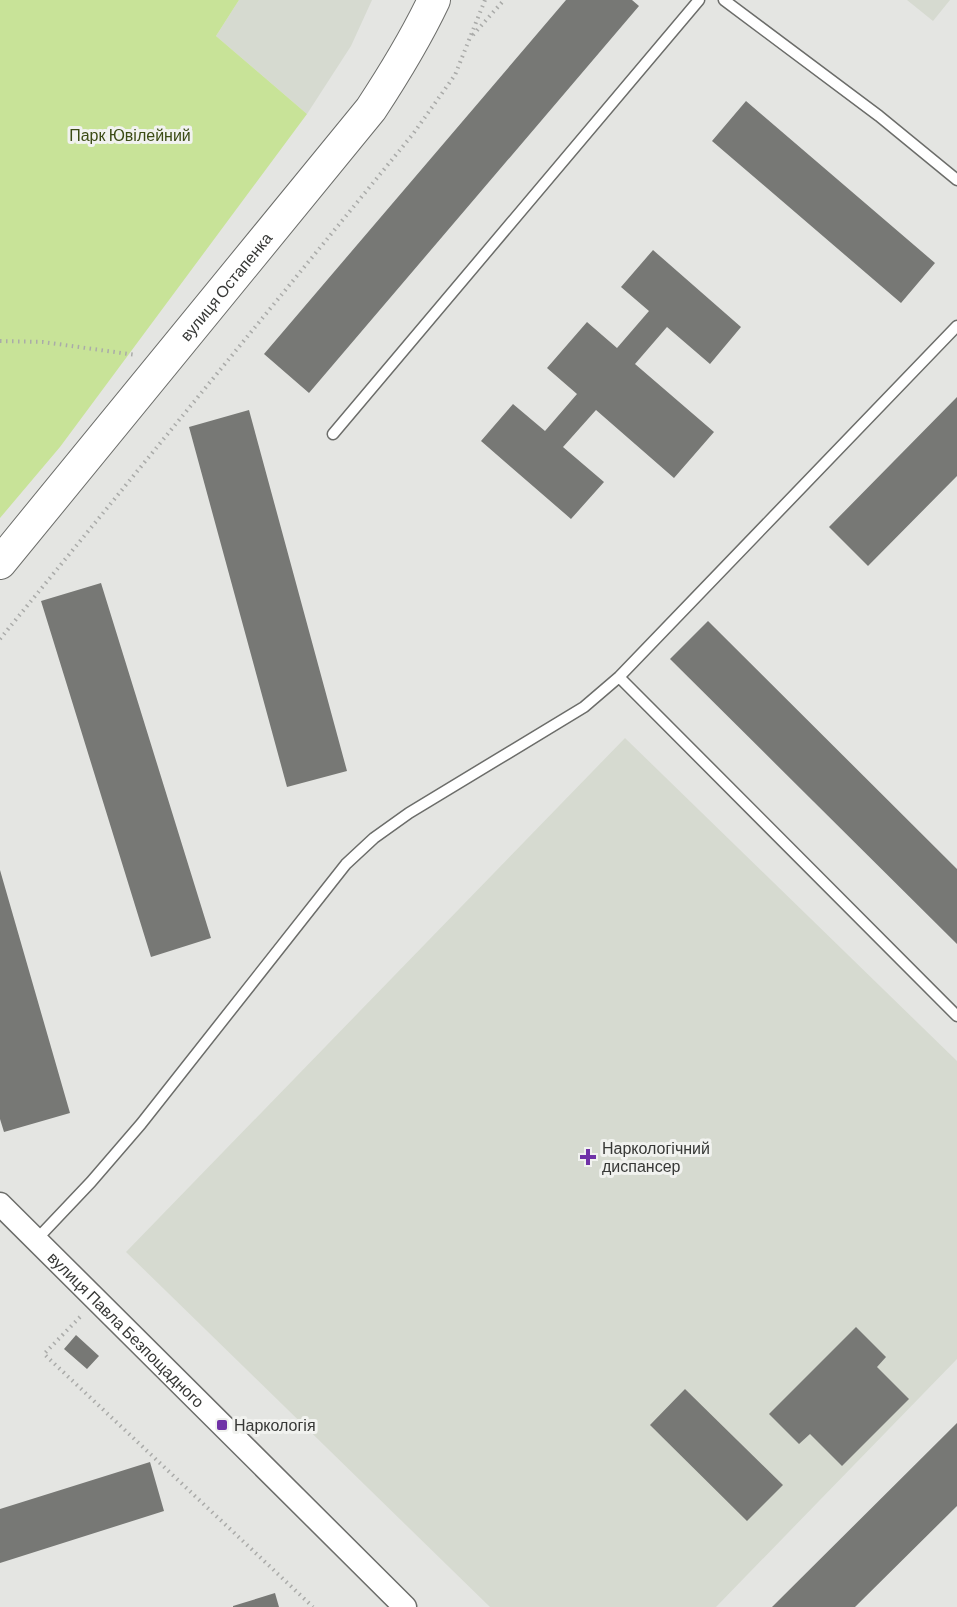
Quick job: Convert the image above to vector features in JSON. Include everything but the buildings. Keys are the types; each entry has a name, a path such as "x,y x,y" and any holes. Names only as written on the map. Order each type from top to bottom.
{"street":[{"name":"вулиця Остапенка","path":"0,563 371,109 420,29 434,0"},
{"name":"вулиця Павла Безпощадного","path":"0,1204 405,1607"}],"lane":[{"path":"333,434 699,0"},
{"path":"724,0 879,116 957,180"},
{"path":"36,1240 91,1182 141,1124 346,864 374,838 409,813 584,707 619,677 957,326"},
{"path":"619,677 957,1016"}],"path":[{"path":"0,639 413,134 455,75 485,0"},
{"path":"470,39 504,0"},
{"path":"0,341 43,342 129,353 164,362"},
{"path":"97,1299 45,1354 313,1607"}],"shaded area":[{"path":"239,0 372,0 351,46 307,114 216,36"},
{"path":"907,0 950,0 933,21"},
{"name":"Наркологічний диспансер","path":"625,738 957,1061 957,1359 716,1607 490,1607 126,1252"}],"green space":[{"name":"Парк Ювілейний","path":"0,0 239,0 216,36 307,114 60,447 0,518"}],"place":[{"name":"Наркологічний диспансер","path":"588,1157"},
{"name":"Наркологія","path":"222,1425"}]}
